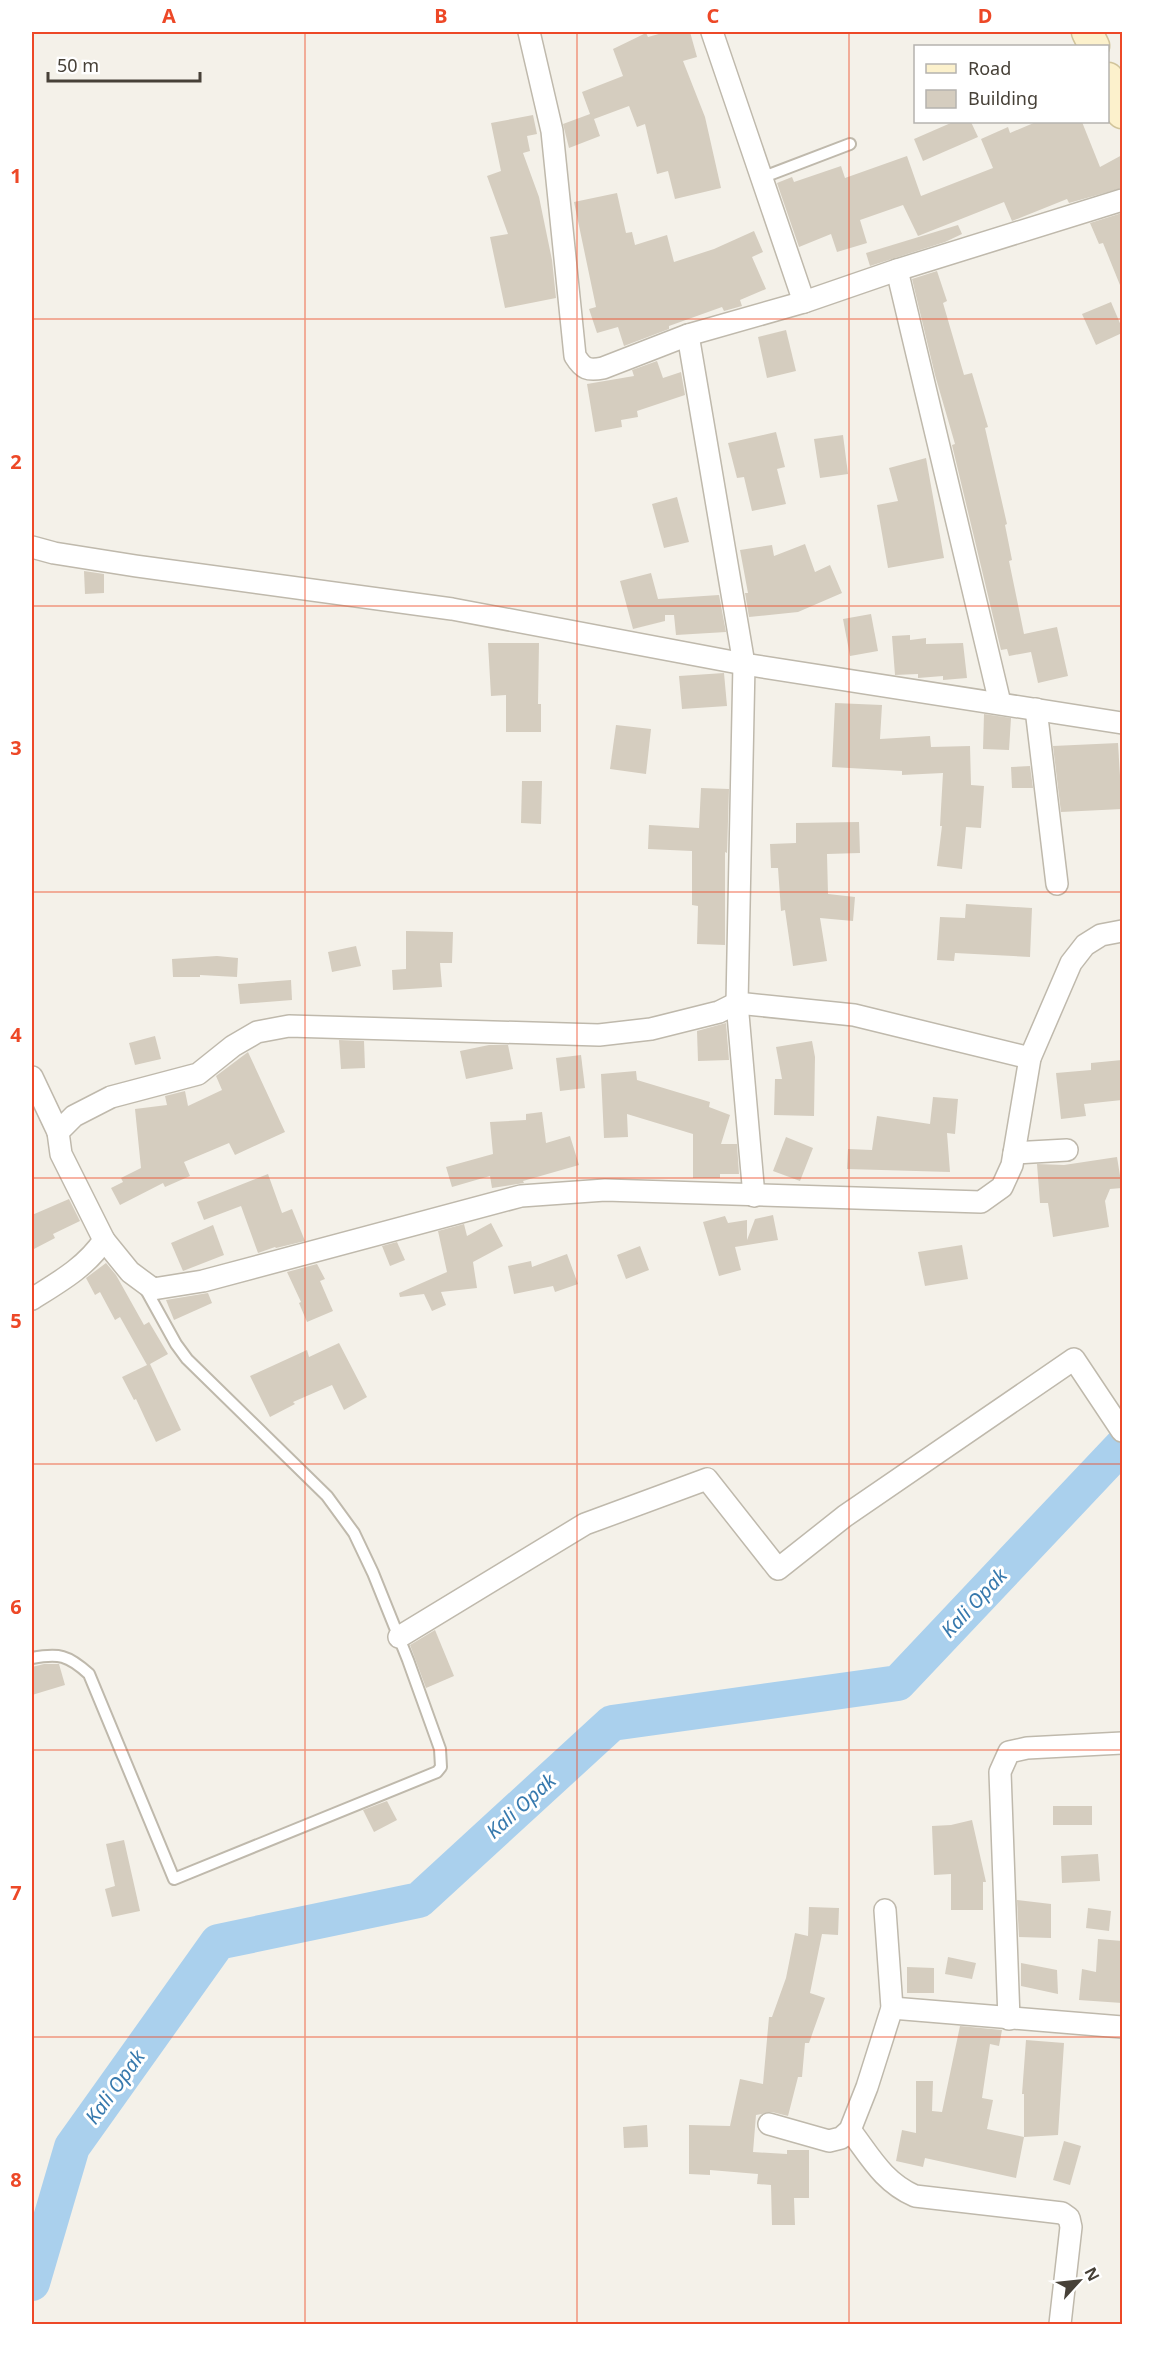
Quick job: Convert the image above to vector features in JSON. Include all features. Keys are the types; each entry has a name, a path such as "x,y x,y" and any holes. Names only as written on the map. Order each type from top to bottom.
{"street":[{"path":"529,32 552,131 575,356 581,367 590,370 603,368 688,335 804,302 897,270 1122,200"},
{"path":"712,32 804,302"},
{"path":"1109,83 1122,112"},
{"path":"897,270 1000,704"},
{"path":"688,335 744,664 737,1003 754,1196"},
{"path":"32,547 54,553 136,566 452,609 744,664 1122,723"},
{"path":"1036,709 1057,884"},
{"path":"32,1077 58,1132 61,1154 104,1240 130,1272 153,1289 203,1281 521,1196 605,1190 981,1202 1002,1187 1012,1165 1030,1058 1071,963 1085,945 1101,935 1122,931"},
{"path":"58,1132 74,1116 111,1096 198,1074 233,1046 257,1032 289,1026 599,1035 651,1029 719,1012 737,1003 854,1015 1030,1058"},
{"path":"1014,1153 1067,1150"},
{"path":"32,1299 70,1275 94,1255 104,1240"},
{"path":"399,1637 585,1524 707,1479 778,1569 845,1516 1074,1359 1122,1431"},
{"path":"1009,2019 1000,1772 1010,1752 1027,1748 1122,1743"},
{"path":"769,2124 830,2140 836,2140 850,2130 867,2087 892,2008 885,1910"},
{"path":"892,2008 1122,2027"},
{"path":"850,2130 886,2178 900,2189 915,2196 1062,2213 1069,2218 1071,2228 1060,2325"}],"lane":[{"path":"761,178 850,144"},
{"path":"32,1658 50,1655 73,1660 89,1674 174,1878 437,1772 441,1767 441,1749 399,1637 354,1533 337,1508 187,1359 171,1336 140,1280"}],"building":[{"path":"666,32 690,32 697,57 683,61 705,117 721,188 675,199 668,171 657,174 645,124 637,127 629,106 594,119 600,136 569,148 563,124 590,114 582,92 623,76 613,49 646,33 648,37"},
{"path":"533,115 537,134 527,136 530,151 523,153 539,197 552,260 556,298 505,308 490,237 508,234 487,176 501,171 491,123"},
{"path":"951,123 971,123 978,137 923,161 914,139"},
{"path":"1034,123 1082,123 1100,167 1122,155 1122,188 1069,203 1067,199 1012,221 1004,202 918,236 903,205 860,220 867,243 837,252 831,234 799,247 777,183 792,177 794,182 841,166 845,178 907,156 921,196 993,168 981,139 1008,127 1010,133"},
{"path":"617,193 626,233 632,232 635,245 667,235 674,262 714,249 754,231 763,252 752,257 766,289 740,300 742,306 724,311 722,307 669,326 669,329 624,346 618,327 597,333 589,309 596,307 574,202"},
{"path":"1122,213 1122,290 1103,243 1099,244 1090,223"},
{"path":"958,225 962,234 945,242 870,266 866,253"},
{"path":"937,271 947,301 943,303 964,375 972,373 988,427 985,428 1007,524 1005,525 1012,560 1009,561 1024,634 1057,627 1068,676 1038,683 1031,652 1009,656 1007,649 1001,650 952,445 955,444 935,375 912,279"},
{"path":"1111,302 1122,333 1096,345 1082,314"},
{"path":"786,330 796,371 767,378 758,337"},
{"path":"657,361 663,378 681,372 685,395 637,411 638,417 621,420 622,427 595,432 587,384 634,376 632,370"},
{"path":"776,432 785,467 777,469 786,504 752,511 744,477 737,478 728,443"},
{"path":"843,435 848,474 820,478 814,439"},
{"path":"926,458 944,558 888,568 877,505 898,501 889,468"},
{"path":"677,497 689,542 664,548 652,504"},
{"path":"805,544 815,572 830,565 842,593 798,612 749,617 745,593 748,593 740,550 772,545 774,556"},
{"path":"84,571 104,574 104,593 85,594"},
{"path":"651,573 658,599 719,595 726,632 676,635 674,615 665,615 665,621 633,629 620,581"},
{"path":"871,614 878,651 850,656 843,619"},
{"path":"910,635 910,640 926,638 926,644 963,643 967,678 943,680 943,676 918,678 918,674 895,675 892,636"},
{"path":"488,643 539,643 538,704 541,704 541,732 506,732 506,695 491,696"},
{"path":"724,673 727,706 682,709 679,676"},
{"path":"835,703 882,705 880,739 930,736 931,747 970,746 971,785 984,786 981,828 966,827 962,869 937,866 942,826 940,826 943,773 902,775 902,771 832,767"},
{"path":"984,714 1011,718 1009,750 983,749"},
{"path":"616,725 651,729 646,774 610,769"},
{"path":"1118,743 1122,809 1061,812 1053,746"},
{"path":"1030,766 1033,788 1012,788 1011,767"},
{"path":"522,781 542,781 541,824 521,823"},
{"path":"701,788 729,789 727,853 725,852 725,945 697,944 698,906 692,905 692,851 648,849 649,825 699,828"},
{"path":"859,822 860,853 827,854 828,894 855,897 853,921 820,918 827,961 793,966 785,910 781,911 778,868 771,868 770,844 796,843 796,823"},
{"path":"966,904 1032,908 1030,957 955,953 954,961 937,960 940,917 965,918"},
{"path":"406,931 453,932 452,963 440,963 442,987 393,990 392,970 406,969"},
{"path":"356,946 361,966 332,972 328,952"},
{"path":"217,956 238,958 237,977 200,975 200,977 173,977 172,959"},
{"path":"291,980 292,1000 240,1004 238,984"},
{"path":"726,1023 729,1060 698,1061 697,1031"},
{"path":"155,1036 161,1059 135,1065 129,1043"},
{"path":"339,1040 364,1041 365,1068 341,1069"},
{"path":"812,1041 815,1057 814,1116 774,1115 775,1079 782,1079 776,1047"},
{"path":"489,1045 508,1045 513,1069 466,1079 460,1051"},
{"path":"248,1052 285,1132 235,1155 229,1143 184,1162 190,1176 165,1187 163,1183 120,1205 111,1188 123,1182 121,1178 141,1168 135,1109 167,1105 165,1096 185,1091 188,1106 222,1090 216,1076"},
{"path":"581,1055 585,1088 560,1091 556,1058"},
{"path":"1122,1060 1122,1100 1084,1104 1086,1116 1061,1119 1056,1073 1091,1070 1091,1063"},
{"path":"636,1071 637,1080 710,1102 709,1107 730,1115 721,1144 737,1144 739,1174 720,1174 720,1178 693,1178 693,1134 627,1114 628,1137 604,1138 601,1074"},
{"path":"933,1097 958,1099 955,1134 947,1133 950,1172 847,1169 848,1149 872,1150 877,1116 930,1124"},
{"path":"542,1112 546,1143 570,1136 579,1165 523,1181 524,1183 492,1188 490,1176 452,1187 446,1167 493,1154 490,1122 526,1120 526,1114"},
{"path":"786,1137 813,1148 800,1181 773,1171"},
{"path":"1117,1157 1122,1188 1110,1189 1105,1201 1109,1227 1053,1237 1048,1203 1040,1203 1037,1164 1064,1165"},
{"path":"268,1174 282,1213 292,1209 305,1241 258,1253 241,1206 204,1220 197,1202"},
{"path":"69,1199 80,1221 53,1234 55,1238 32,1250 32,1215"},
{"path":"773,1215 778,1240 735,1247 741,1270 719,1276 703,1222 725,1216 728,1223 747,1220 747,1240 755,1219"},
{"path":"491,1223 503,1246 473,1262 477,1288 441,1292 446,1305 432,1311 424,1294 400,1297 399,1293 447,1272 438,1231 464,1224 467,1236"},
{"path":"213,1225 224,1255 183,1271 171,1243"},
{"path":"397,1242 405,1260 390,1266 382,1246"},
{"path":"962,1245 968,1279 925,1286 918,1252"},
{"path":"640,1246 649,1270 626,1279 617,1255"},
{"path":"567,1254 578,1284 555,1292 553,1286 514,1294 508,1266 531,1261 532,1267"},
{"path":"106,1263 116,1275 144,1325 149,1322 168,1354 150,1364 181,1430 156,1442 136,1399 134,1400 122,1377 147,1365 120,1317 115,1320 100,1292 95,1295 86,1278"},
{"path":"317,1264 325,1279 320,1281 333,1311 307,1322 299,1303 301,1302 287,1272"},
{"path":"208,1293 212,1303 174,1320 166,1300"},
{"path":"339,1343 367,1397 344,1410 332,1385 293,1402 295,1404 270,1417 250,1376 307,1350 309,1357"},
{"path":"435,1630 454,1676 426,1688 410,1645"},
{"path":"59,1664 65,1685 32,1695 32,1667"},
{"path":"387,1801 397,1820 374,1832 363,1810"},
{"path":"1053,1806 1092,1806 1092,1825 1053,1825"},
{"path":"972,1820 986,1882 983,1882 983,1910 951,1910 951,1874 934,1875 932,1826 951,1825"},
{"path":"124,1840 140,1911 112,1917 105,1889 115,1886 106,1844"},
{"path":"1098,1854 1100,1881 1062,1883 1061,1856"},
{"path":"1017,1900 1051,1904 1051,1938 1019,1937"},
{"path":"809,1907 839,1908 838,1935 822,1934 810,1993 825,1998 809,2043 805,2043 802,2077 798,2077 788,2116 772,2112 756,2115 753,2152 787,2154 787,2150 809,2150 809,2198 794,2198 795,2225 772,2225 771,2185 757,2184 758,2174 710,2170 710,2175 689,2174 689,2125 730,2126 740,2079 763,2084 769,2017 772,2017 786,1978 795,1933 808,1936"},
{"path":"1088,1908 1111,1911 1109,1931 1086,1928"},
{"path":"1098,1939 1122,1941 1122,2003 1079,2000 1082,1969 1096,1972"},
{"path":"948,1957 976,1963 972,1979 945,1974"},
{"path":"1021,1963 1057,1970 1058,1994 1021,1986"},
{"path":"907,1967 934,1968 934,1993 907,1993"},
{"path":"960,2026 1002,2030 999,2046 990,2044 982,2098 993,2100 987,2129 1024,2137 1016,2178 925,2158 923,2167 896,2161 902,2130 916,2133 916,2081 933,2081 932,2111 942,2112"},
{"path":"1026,2040 1064,2043 1058,2135 1024,2137 1024,2094 1022,2094"},
{"path":"647,2125 648,2147 624,2148 623,2127"},
{"path":"1064,2141 1081,2146 1070,2185 1053,2180"}],"waterway":[{"name":"Kali Opak","path":"32,2283 72,2147 218,1942 419,1900 612,1723 898,1683 1122,1446"}]}
